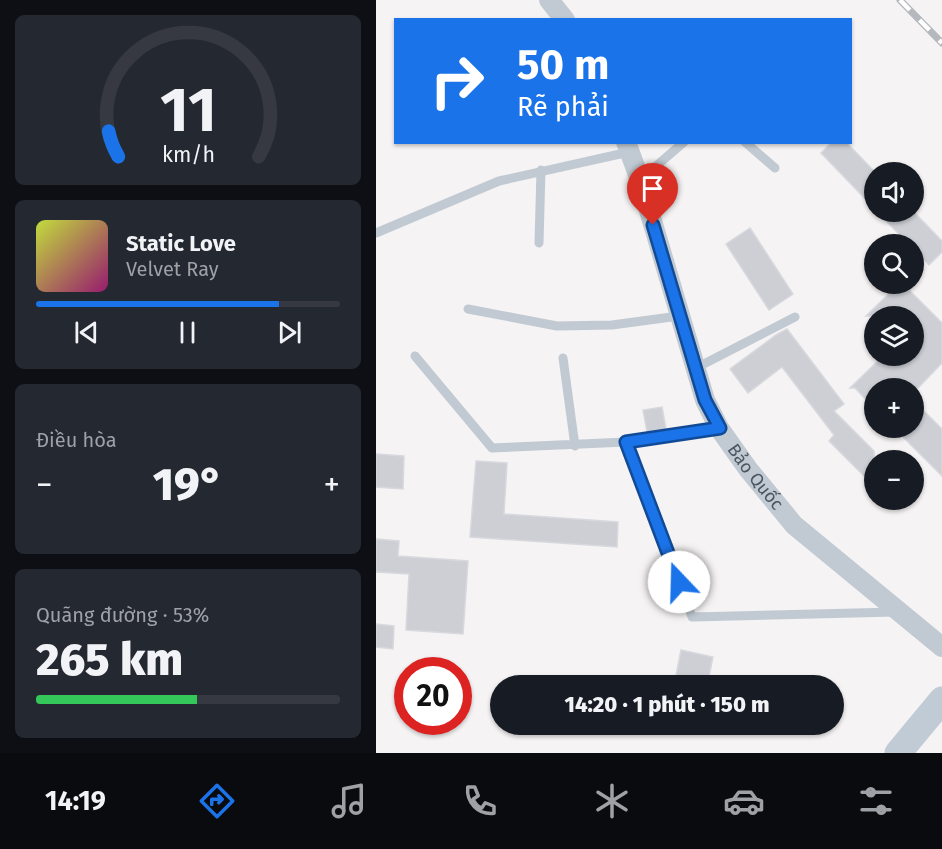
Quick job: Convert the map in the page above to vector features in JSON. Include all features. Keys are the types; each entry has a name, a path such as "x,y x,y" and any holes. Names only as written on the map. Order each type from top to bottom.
{"main road":[{"path":"898,753 942,700"}],"street":[{"path":"549,0 563,18"},
{"name":"Bảo Quốc","path":"627,147 640,180 705,400 720,428 748,469 794,525 942,647"}],"lane":[{"path":"640,180 682,144"},
{"path":"747,144 775,168"},
{"path":"376,233 499,181 627,147"},
{"path":"539,243 541,170"},
{"path":"468,309 557,326 612,325 679,316"},
{"path":"696,368 795,318"},
{"path":"415,357 492,448 626,442 720,428"},
{"path":"563,358 575,446"},
{"path":"626,442 692,616 899,612"}],"building":[{"path":"830,144 848,144 865,162 864,198 821,153"},
{"path":"887,222 924,222 942,241 942,252 929,265 924,260 924,234 899,234"},
{"path":"750,228 793,294 769,310 726,244"},
{"path":"889,294 913,294 942,323 942,363 924,382 924,378 864,378 864,397 855,388 850,388 873,366 924,366 924,306 876,306"},
{"path":"787,329 844,404 834,411 873,450 864,450 864,476 829,441 834,435 782,367 748,393 730,369"},
{"path":"662,407 666,429 647,432 643,410"},
{"path":"924,411 942,429 942,476 924,458 924,450 916,450 904,438 924,438"},
{"path":"376,454 404,456 403,489 376,487"},
{"path":"476,461 507,463 504,514 618,522 617,547 470,537"},
{"path":"376,539 399,541 398,556 468,561 463,634 406,630 409,574 376,572"},
{"path":"376,624 394,626 393,649 376,647"},
{"path":"681,650 713,657 709,675 676,675"}],"railway":[{"path":"900,0 942,43"}],"route":[{"path":"653,225 705,400 720,428 626,442 679,582"}]}
